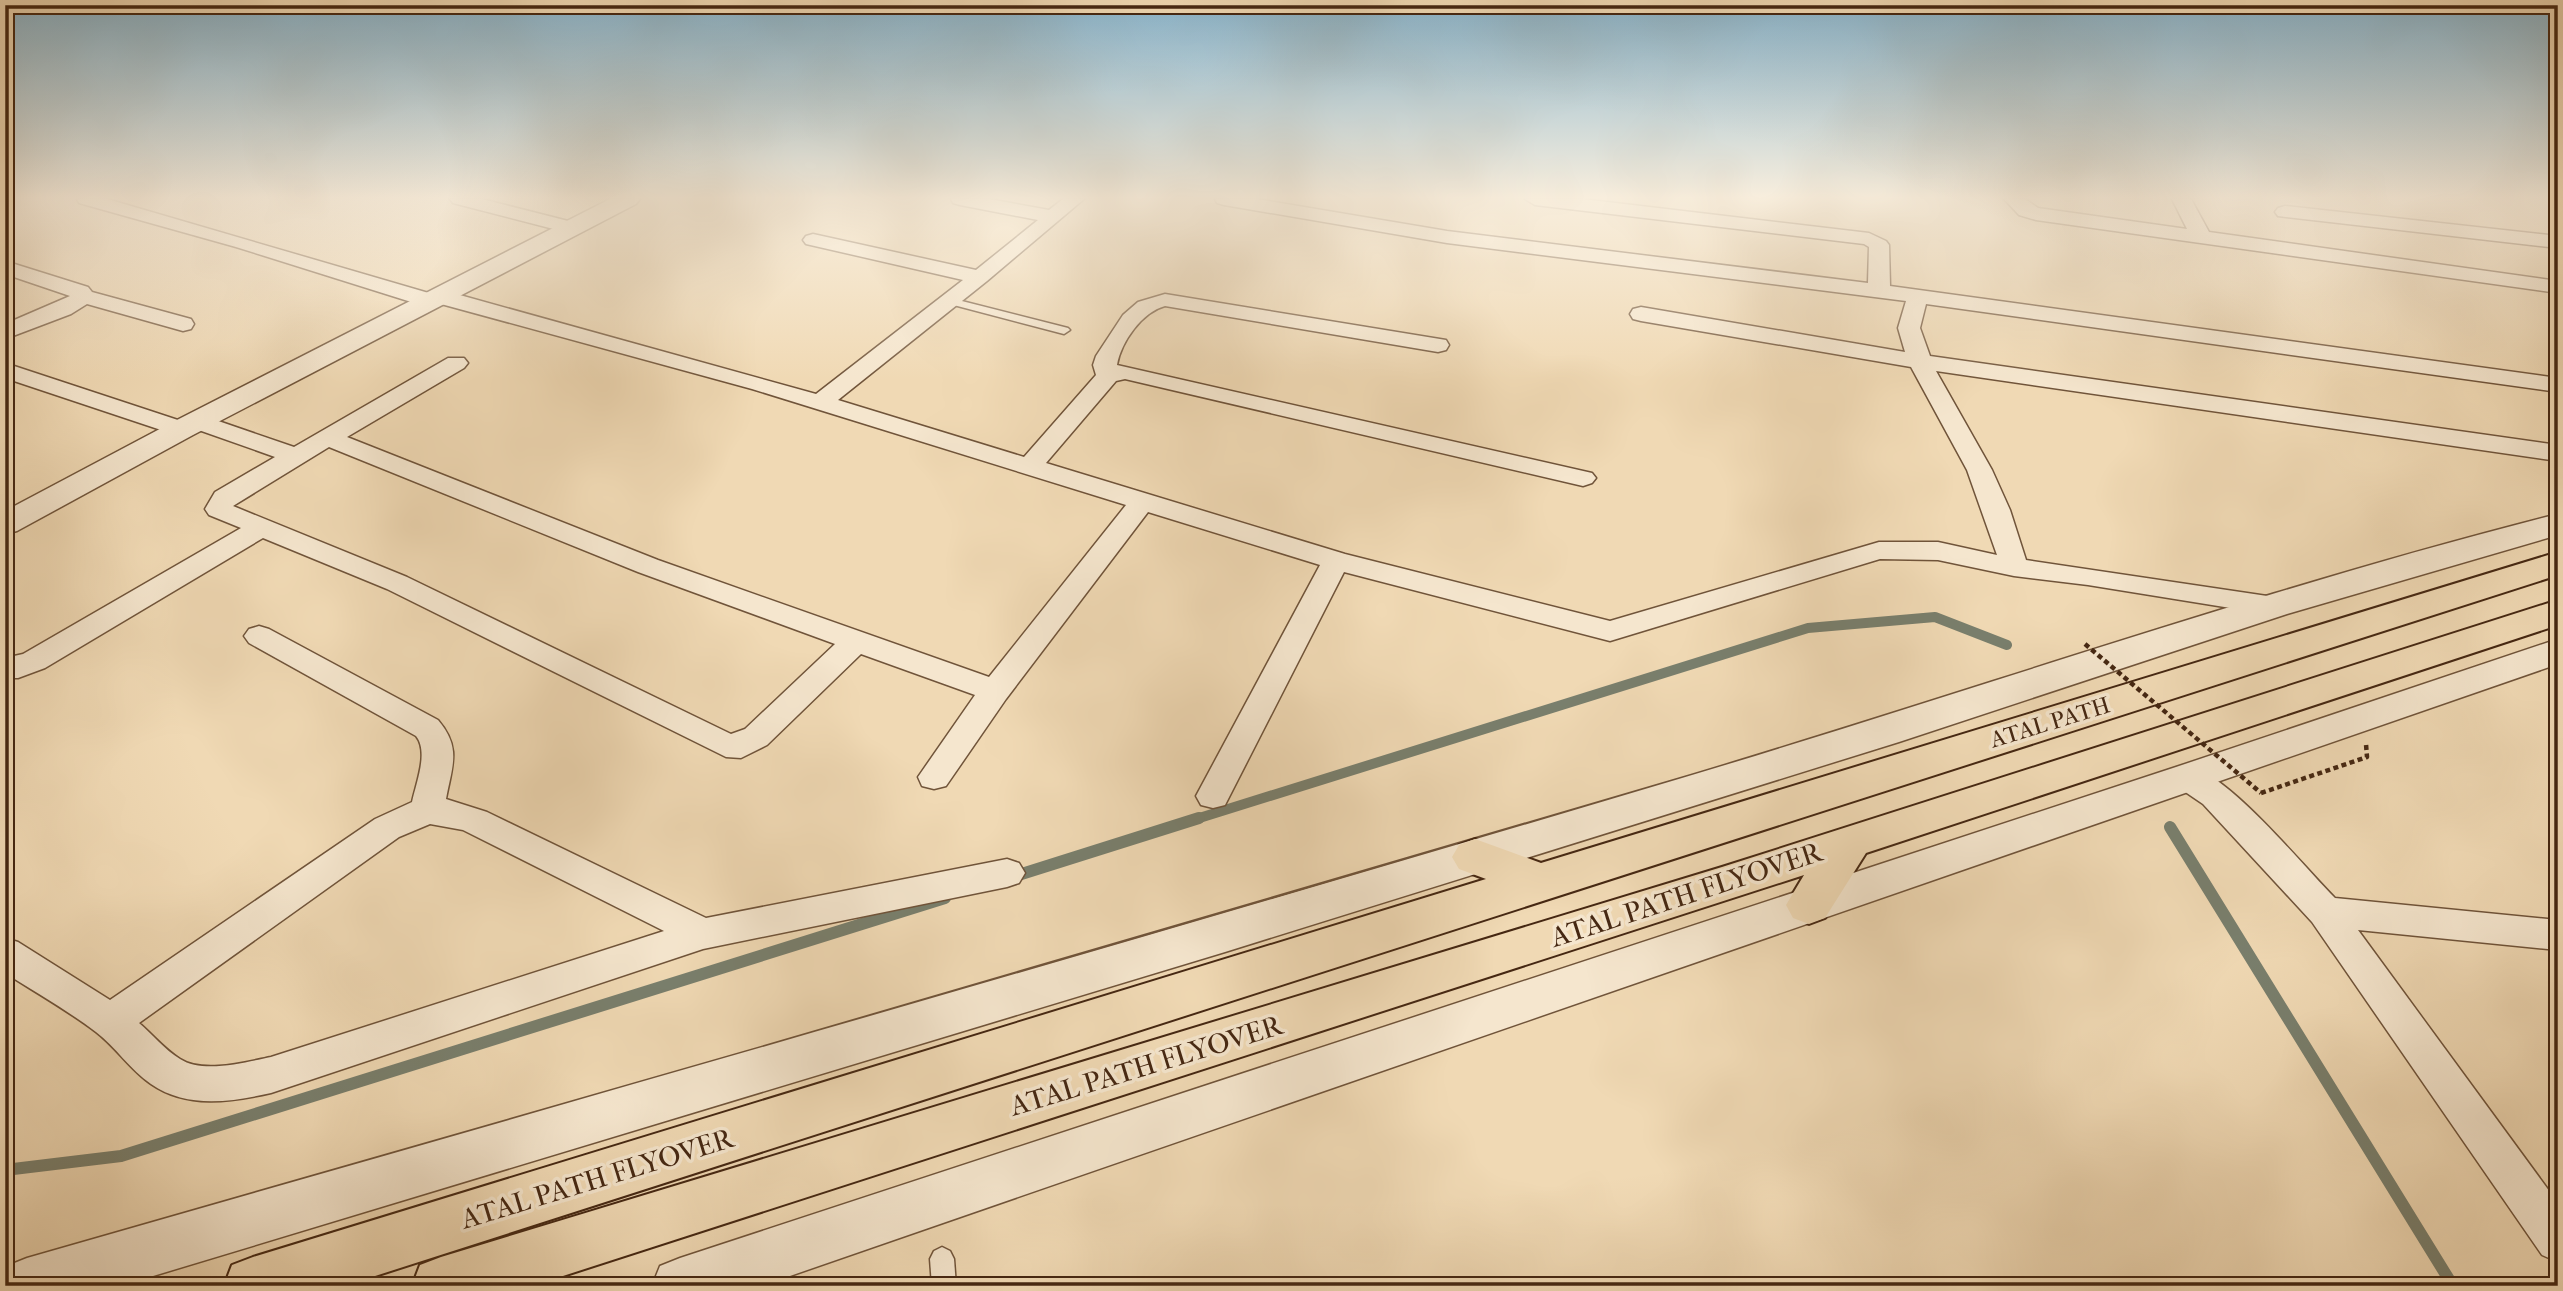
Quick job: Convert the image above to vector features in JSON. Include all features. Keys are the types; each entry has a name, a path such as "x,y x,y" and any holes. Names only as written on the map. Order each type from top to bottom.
{"main road":[{"name":"ATAL PATH","path":"1543,882 2558,563"},
{"name":"ATAL PATH FLYOVER","path":"441,1286 1698,892 2558,612"},
{"path":"1810,905 1850,841"},
{"path":"1475,857 1543,882"},
{"name":"ATAL PATH FLYOVER","path":"253,1286 1543,882"}],"street":[{"path":"299,259 436,299 760,384 1336,561 1610,631 1879,550 1938,551 2014,567 2274,606"},
{"path":"8,520 513,259"},
{"path":"900,259 981,277"},
{"path":"819,404 1002,259"},
{"path":"1623,259 2558,384"},
{"path":"1884,259 1921,362 1974,459 1998,512 2014,567"},
{"path":"2359,259 2557,287"},
{"path":"2538,259 2557,287"},
{"path":"5,267 80,292 84,297 183,324"},
{"path":"5,332 84,297"},
{"path":"1108,376 1105,365 1107,356 1138,310 1155,300 1187,302 1438,345"},
{"path":"1641,314 1921,362 2558,453"},
{"path":"456,363 236,491 219,504 218,509 224,514 397,583 726,745 741,746 756,737 855,642"},
{"path":"5,370 295,456"},
{"path":"1029,467 1108,376 1118,372 1132,373 1583,478"},
{"path":"327,438 648,566 995,691"},
{"path":"934,777 995,691 1141,503"},
{"path":"27,1286 1225,933 1885,732 2274,606 2558,524"},
{"path":"5,668 18,668 34,661 262,527"},
{"path":"1213,796 1336,561"},
{"path":"259,636 427,728 436,740 438,752 428,809"},
{"path":"680,1286 2190,778 2558,651"},
{"path":"2190,778 2215,795 2325,912 2558,1240"},
{"path":"111,1021 387,828 428,809 454,813 475,821 704,934"},
{"path":"5,953 111,1021 164,1071 179,1079 211,1084 234,1083 271,1075 704,934 1007,873"},
{"path":"2325,912 2558,935"}],"lane":[{"path":"950,301 1064,330"},
{"path":"942,1259 944,1286"}],"path":[{"path":"2085,644 2261,793 2367,757"}],"waterway":[{"path":"1193,820 1808,628 1935,617 2007,645"},
{"path":"1012,877 1199,818"},
{"path":"2170,827 2453,1286"},
{"path":"5,1170 121,1156 945,898"}]}
